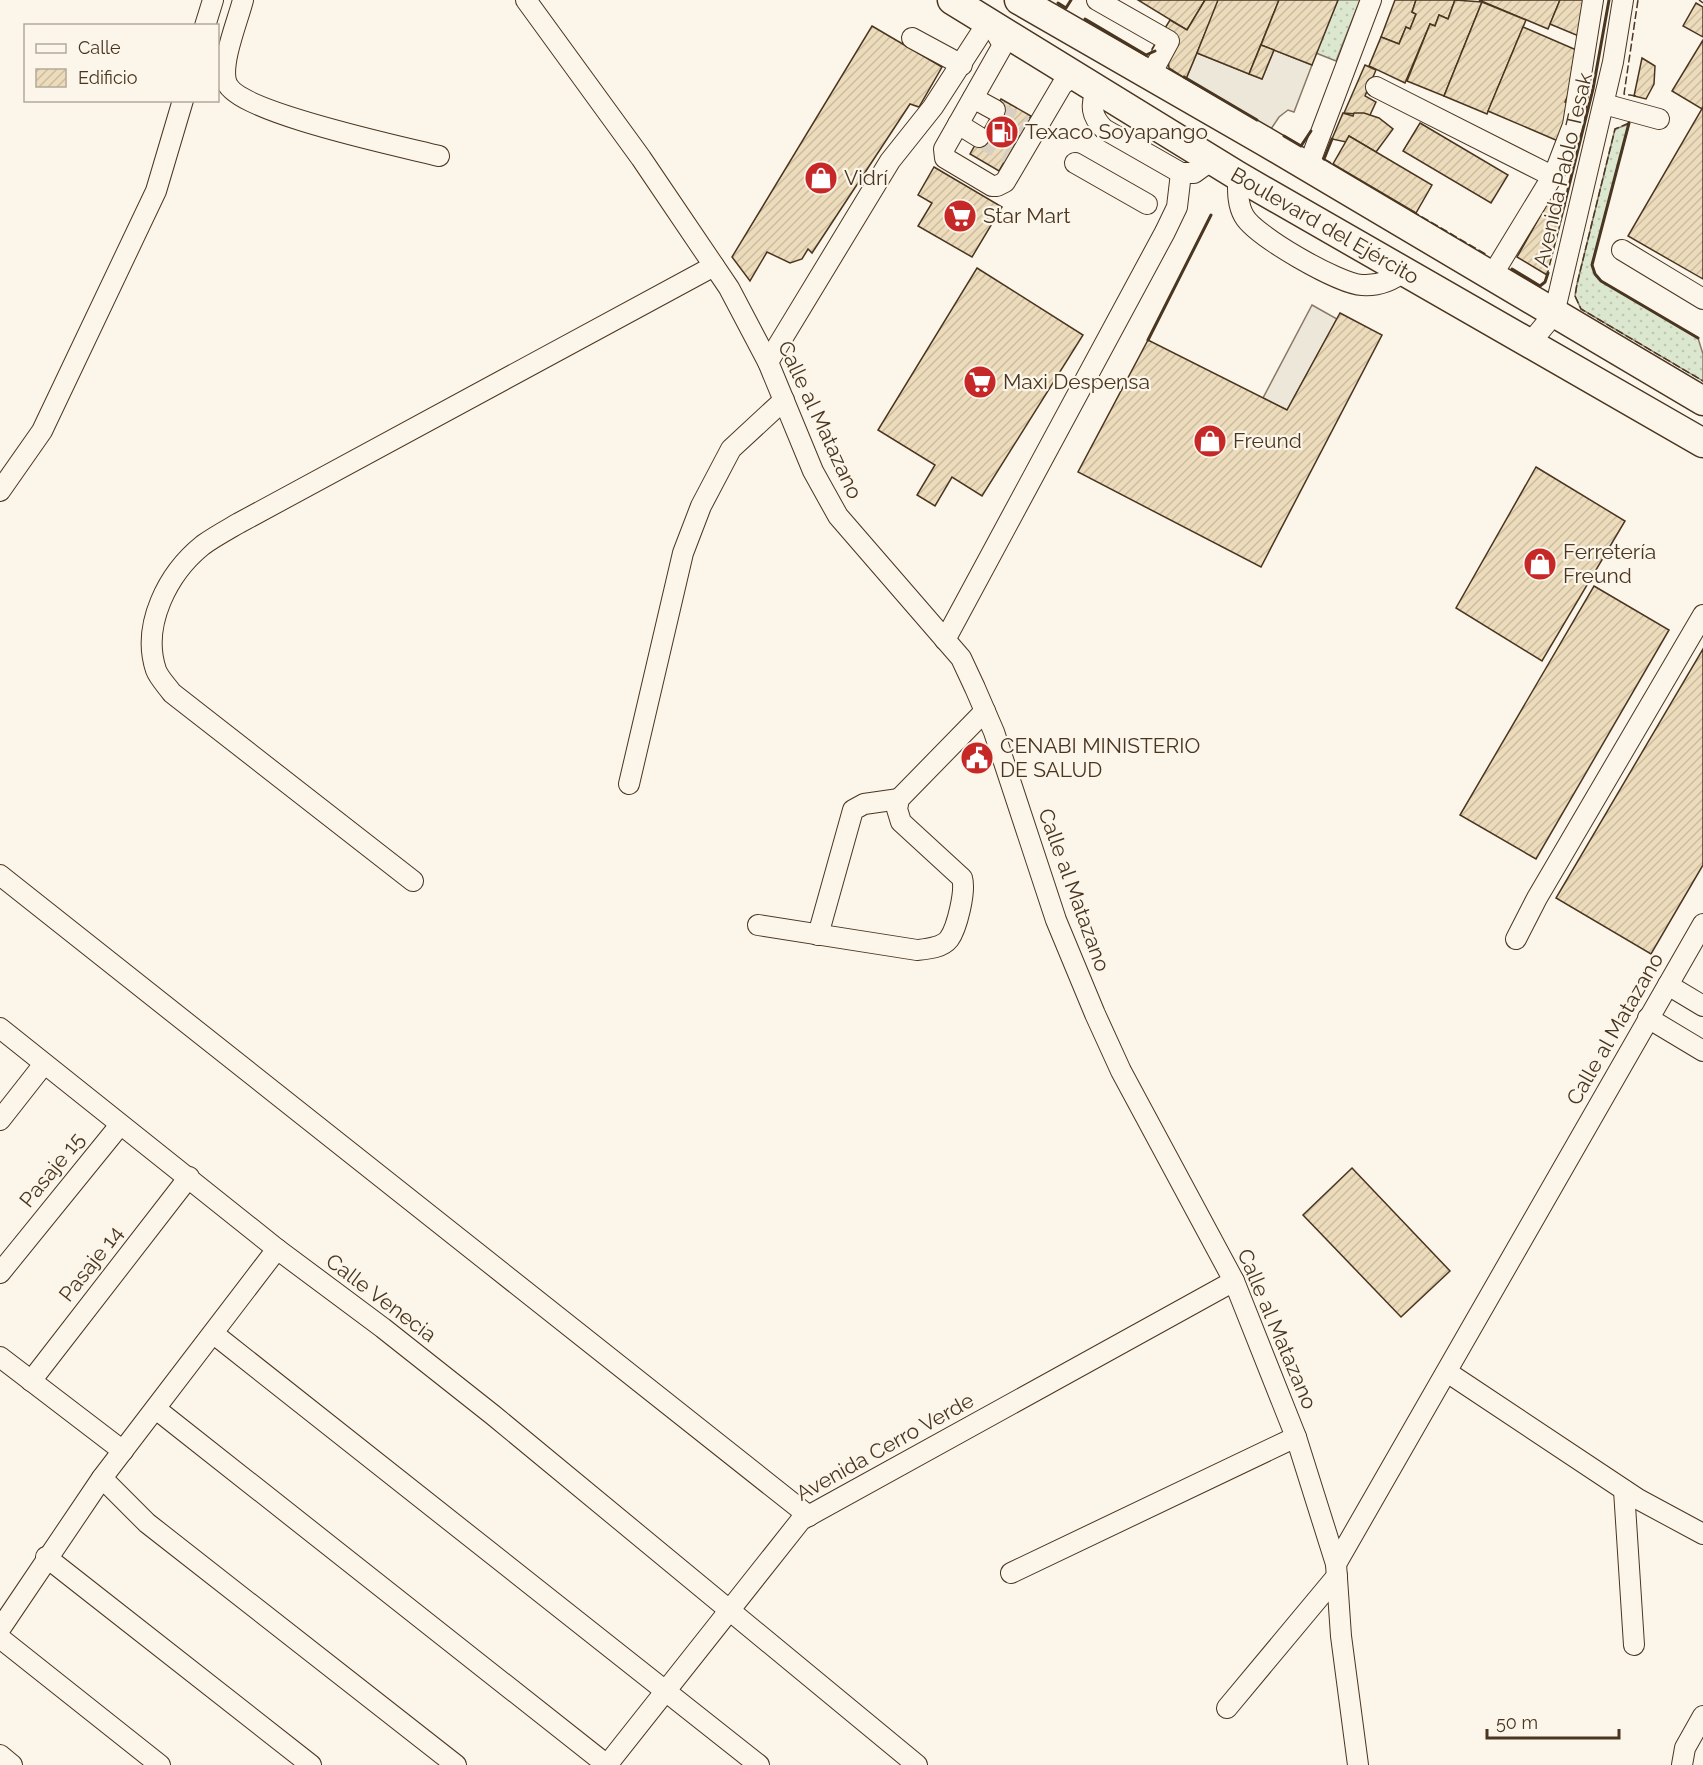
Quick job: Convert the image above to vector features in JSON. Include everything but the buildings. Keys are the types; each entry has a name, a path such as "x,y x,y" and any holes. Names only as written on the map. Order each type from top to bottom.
{"highway":[{"name":"Boulevard del Ejército","path":"952,0 1238,176 1703,443"},
{"name":"Boulevard del Ejército","path":"1019,0 1264,141 1703,401"},
{"path":"1238,176 1262,176 1270,170 1272,153 1264,141"},
{"path":"1287,204 1278,186 1281,173 1290,166 1308,167"}],"street":[{"path":"207,24 213,0"},
{"path":"243,0 225,66 226,82 236,94 270,112 439,156"},
{"name":"Calle al Matazano","path":"526,0 641,158 729,288 768,362 813,471 838,516 961,658 985,711 1056,920 1095,1014 1121,1071 1234,1281 1296,1437 1336,1570 1347,1692 1358,1765"},
{"path":"1097,0 1169,41 1150,76"},
{"path":"1308,167 1371,0"},
{"path":"1491,277 1552,176 1573,125 1593,0"},
{"name":"Avenida Pablo Tesak","path":"1530,343 1554,314 1604,104 1623,0"},
{"path":"768,362 890,161 933,107 989,22 1003,45 944,149 945,158 992,186 1005,182 1014,156 1029,130 1062,85 1088,83 1092,111 1097,122 1104,129 1181,173 1194,173 1212,160"},
{"path":"912,38 962,65"},
{"path":"1376,87 1552,176"},
{"path":"973,98 995,110"},
{"path":"0,491 42,431 156,191 182,102"},
{"path":"1604,104 1659,119"},
{"path":"958,124 979,137"},
{"path":"1075,163 1147,204"},
{"path":"945,640 1165,232 1177,207 1181,173"},
{"path":"1238,176 1240,207 1251,227 1335,277 1352,284 1376,285 1404,271"},
{"path":"1622,250 1703,299"},
{"path":"413,881 172,693 157,672 152,646 155,620 162,597 178,570 203,546 239,523 714,266"},
{"path":"629,784 683,553 701,506 731,449 784,400"},
{"path":"1516,939 1537,898 1703,615"},
{"path":"758,926 917,950 937,947 949,939 963,897 962,878 901,822 897,809 899,799 985,711"},
{"path":"819,935 853,810 864,804 899,799"},
{"path":"0,874 809,1516"},
{"name":"Calle al Matazano","path":"1336,1570 1703,924"},
{"path":"1668,985 1703,1006"},
{"path":"1648,1018 1703,1051"},
{"name":"Calle Venecia","path":"0,1028 277,1249 493,1415 917,1765"},
{"path":"0,1120 44,1064"},
{"name":"Pasaje 15","path":"0,1273 120,1125"},
{"name":"Pasaje 14","path":"31,1381 189,1178"},
{"path":"0,1629 46,1557 102,1478 277,1249"},
{"name":"Avenida Cerro Verde","path":"611,1764 666,1689 801,1520 1234,1281"},
{"path":"214,1334 666,1689 759,1765"},
{"path":"0,1357 123,1451"},
{"path":"1447,1372 1624,1490 1703,1534"},
{"path":"156,1409 611,1764"},
{"path":"1011,1573 1296,1437"},
{"path":"102,1478 147,1522 456,1765"},
{"path":"1624,1490 1634,1645"},
{"path":"46,1557 310,1765"},
{"path":"1227,1708 1336,1570"},
{"path":"0,1638 160,1765"},
{"path":"1682,1765 1685,1748 1703,1716"},
{"path":"0,1755 12,1765"}],"green space":[{"path":"1338,0 1360,0 1336,61 1316,53"},
{"path":"1629,124 1592,264 1595,274 1601,281 1698,338 1703,354 1703,381 1581,309 1575,296 1615,129"}],"shaded area":[{"path":"1274,50 1312,65 1294,112 1288,110 1279,117 1271,129 1186,79 1197,53 1262,79"},
{"path":"1312,305 1337,319 1287,410 1263,398"}],"tunnel":[{"path":"995,110 1025,127"},
{"path":"979,137 1009,154"}],"fence":[{"path":"1636,96 1624,94 1638,0"},
{"path":"1699,0 1703,3"},
{"path":"1629,123 1615,129 1575,296 1581,309 1703,381"},
{"path":"1324,159 1335,165"},
{"path":"1412,211 1487,255"}],"wall":[{"path":"1058,3 1066,8 1071,0"},
{"path":"1564,206 1593,89 1609,0"},
{"path":"1085,19 1146,55 1155,51"},
{"path":"1184,77 1257,120"},
{"path":"1629,123 1592,265 1601,281 1698,338"},
{"path":"1284,136 1301,146 1311,131"},
{"path":"1324,159 1332,139"},
{"path":"1148,340 1211,215"},
{"path":"1512,269 1540,286 1545,282 1548,273"}],"place":[{"name":"Texaco Soyapango","path":"1002,132"},
{"name":"Vidrí","path":"821,178"},
{"name":"Star Mart","path":"960,216"},
{"name":"Maxi Despensa","path":"980,382"},
{"name":"Freund","path":"1210,441"},
{"name":"Ferretería Freund","path":"1540,564"},
{"name":"CENABI MINISTERIO DE SALUD","path":"977,758"}]}
